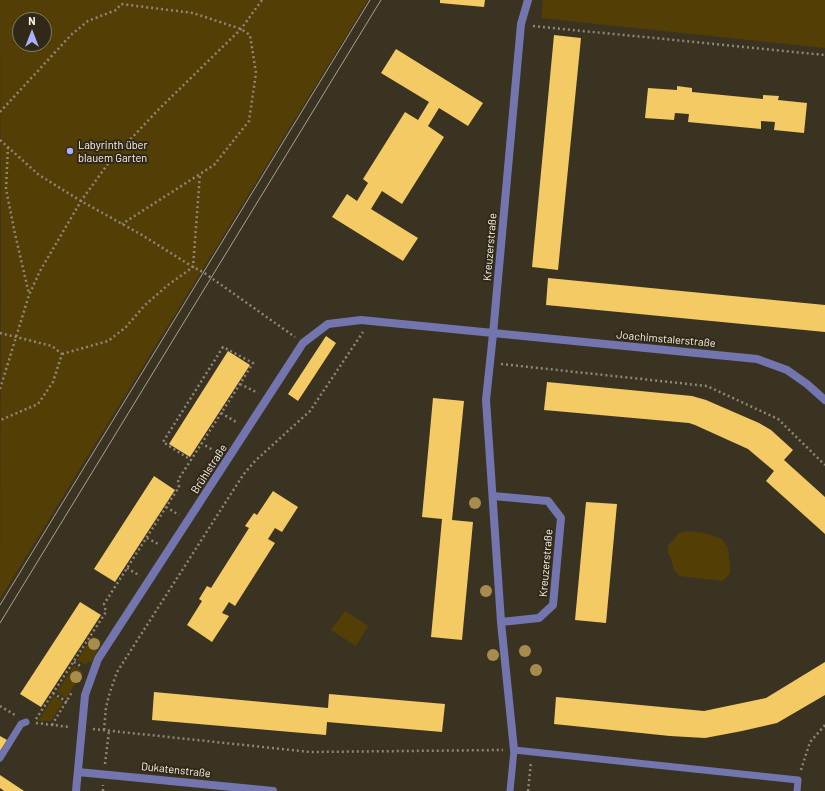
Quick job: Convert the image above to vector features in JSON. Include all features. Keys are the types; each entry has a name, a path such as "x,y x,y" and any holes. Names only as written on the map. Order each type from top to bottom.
{"street":[{"name":"Kreuzerstraße","path":"514,750 501,622 486,400 521,24 528,0"},
{"name":"Brühlstraße","path":"76,791 85,695 98,659 304,343 328,324 361,320 493,334"},
{"name":"Joachimstalerstraße","path":"493,334 757,359 787,370 807,384 825,400"},
{"name":"Kreuzerstraße","path":"493,496 548,501 561,518 553,605 539,618 501,622"},
{"name":"Dukatenstraße","path":"78,772 273,791"}],"lane":[{"path":"0,758 21,724 26,722"},
{"path":"510,791 514,750 798,780 797,791"}],"path":[{"path":"0,112 71,35 88,21 116,10 124,0"},
{"path":"0,389 29,295 47,259 81,201 110,161 159,109 241,29 262,0"},
{"path":"121,4 193,13 241,29 250,35 256,73 249,121 214,165 122,224"},
{"path":"521,24 825,55"},
{"path":"0,140 40,175 81,201 142,235 211,277 304,343"},
{"path":"8,147 6,189 29,295"},
{"path":"62,354 108,341 125,328 145,306 168,285 193,267 200,174"},
{"path":"104,730 110,692 117,672 243,475 255,461 310,411 361,333 364,331"},
{"path":"0,333 52,346 62,354"},
{"path":"190,460 163,442 223,347 253,363 190,460 178,480 179,487 104,604 106,612 33,723 310,752 514,750"},
{"path":"0,420 38,404 53,382 62,354"},
{"path":"490,362 707,386 778,420 825,465"},
{"path":"240,384 268,398"},
{"path":"221,413 247,429"},
{"path":"201,443 228,459"},
{"path":"166,507 172,510"},
{"path":"146,538 152,541"},
{"path":"127,568 134,572"},
{"path":"93,633 98,636"},
{"path":"74,662 79,666"},
{"path":"52,725 75,689"},
{"path":"53,693 67,702"},
{"path":"0,706 26,722"},
{"path":"798,780 810,742 825,725"},
{"path":"103,791 109,730"},
{"path":"528,791 532,753"}],"shaded area":[{"path":"0,0 368,0 0,599"},
{"path":"543,0 825,0 825,48 541,18"},
{"path":"687,531 705,533 722,539 728,548 730,574 722,581 680,576 674,570 668,553 668,546 679,533"},
{"path":"345,611 368,626 356,646 331,630"},
{"path":"93,636 102,641 91,663 88,661 86,665 77,660"},
{"path":"74,666 83,672 66,698 57,692"},
{"path":"54,696 63,702 51,721 38,721"}],"building":[{"path":"440,0 485,0 484,7 440,3"},
{"path":"554,35 581,38 558,270 532,267"},
{"path":"396,49 483,103 468,126 439,108 428,126 444,137 402,204 382,191 371,209 418,238 403,261 332,217 347,194 357,201 368,183 363,179 405,112 418,120 429,102 381,73"},
{"path":"677,86 692,88 692,92 763,99 763,95 779,96 778,100 807,103 804,133 774,130 775,122 761,121 761,129 688,122 689,114 675,113 674,120 645,118 648,88 677,90"},
{"path":"548,278 825,305 825,332 546,305"},
{"path":"326,336 336,343 298,401 288,394"},
{"path":"228,351 250,365 190,457 169,444"},
{"path":"547,382 692,396 706,400 759,423 771,430 793,450 784,460 825,497 825,534 766,481 774,471 748,449 689,423 544,410"},
{"path":"433,398 464,401 452,520 473,522 462,640 431,637 442,519 422,517"},
{"path":"154,476 175,490 115,582 94,569"},
{"path":"273,491 298,507 282,532 275,528 268,539 275,543 235,606 229,602 222,613 229,616 212,642 187,625 202,601 199,599 207,586 211,588 249,528 245,526 254,513 257,515"},
{"path":"586,502 617,504 606,623 575,620"},
{"path":"80,602 101,615 41,707 20,694"},
{"path":"825,662 825,695 777,723 705,738 670,736 554,724 556,697 704,711 766,698"},
{"path":"154,692 328,708 329,694 445,704 442,732 327,722 326,735 152,720"},
{"path":"0,736 7,740 0,751"},
{"path":"0,775 24,791 4,791 0,788"}],"tram line":[{"path":"0,605 370,0"},
{"path":"0,623 381,0"}],"place":[{"name":"Labyrinth über blauem Garten","path":"70,151"}]}
